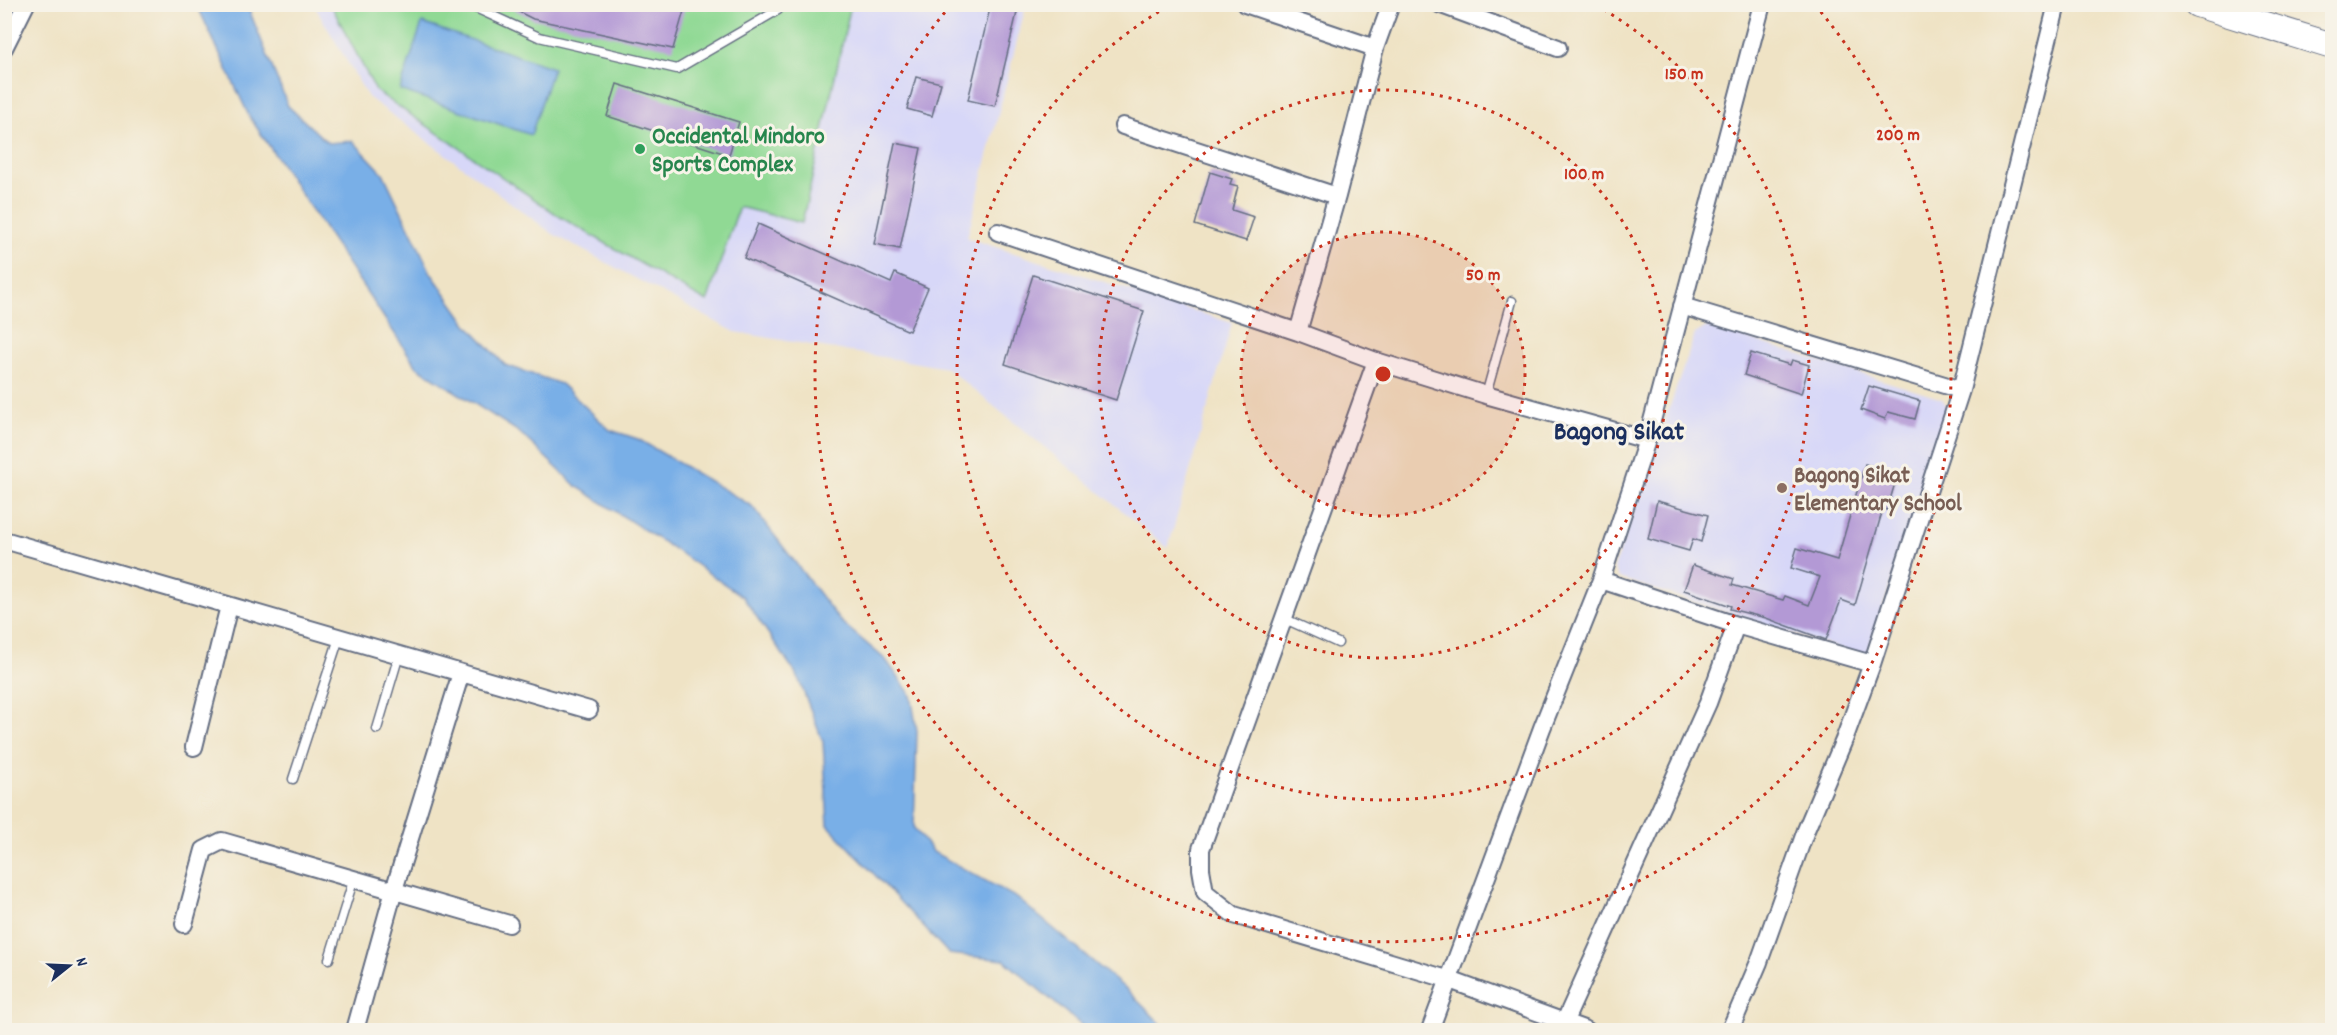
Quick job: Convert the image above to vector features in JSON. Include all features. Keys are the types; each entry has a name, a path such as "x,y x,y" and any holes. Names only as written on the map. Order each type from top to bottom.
{"main road":[{"path":"2205,6 2332,45"}],"street":[{"path":"1245,4 1375,48"},
{"path":"1298,332 1337,196 1375,48 1390,4"},
{"path":"1439,4 1558,48"},
{"path":"1430,1030 1447,978 1600,580 1647,440 1761,4"},
{"path":"1730,1030 1759,962 1806,830 1844,740 1872,664 1961,390 2057,4"},
{"path":"4,48 21,7"},
{"path":"1123,126 1337,196"},
{"path":"998,232 1298,332 1376,361 1486,395 1647,440"},
{"path":"1682,306 1961,390"},
{"path":"1376,361 1201,849 1200,869 1205,892 1234,915 1447,978 1586,1030"},
{"path":"4,540 589,710"},
{"path":"1600,580 1736,625 1872,664"},
{"path":"194,747 229,606"},
{"path":"1564,1023 1708,703 1736,625"},
{"path":"355,1030 394,890 461,673"},
{"path":"184,924 204,850 222,841 508,924"}],"lane":[{"path":"467,4 539,37 677,69 778,10 782,4"},
{"path":"1486,395 1512,301"},
{"path":"1283,618 1338,643"},
{"path":"293,779 339,638"},
{"path":"377,729 399,655"},
{"path":"329,959 354,878"}],"shaded area":[{"path":"314,5 1026,5 967,238 1232,323 1168,548 947,368 735,332 553,234 368,97"},
{"name":"Bagong Sikat Elementary School","path":"1708,326 1942,399 1948,408 1868,652 1860,655 1619,578 1614,568 1695,334"}],"green space":[{"name":"Occidental Mindoro Sports Complex","path":"331,5 851,5 802,223 739,207 707,302 562,218 376,91"}],"water":[{"path":"197,5 247,5 288,106 328,143 353,141 383,173 431,273 467,324 505,365 561,384 610,430 638,439 752,506 840,621 886,660 911,695 917,731 914,828 933,852 1017,898 1127,990 1167,1030 1087,1030 1004,960 949,954 828,825 823,742 797,675 743,597 576,486 519,432 417,367 249,116"},
{"path":"422,23 553,68 531,135 400,90"}],"building":[{"path":"503,4 686,4 673,49 533,19"},
{"path":"991,4 1019,4 995,106 968,100"},
{"path":"916,77 941,83 932,116 907,109"},
{"path":"617,84 739,122 729,155 607,116"},
{"path":"895,143 921,148 900,249 874,244"},
{"path":"1210,172 1232,179 1230,184 1238,186 1232,210 1254,217 1246,241 1195,225"},
{"path":"758,224 891,283 895,273 928,288 909,331 744,258"},
{"path":"1033,275 1144,311 1116,400 1005,364"},
{"path":"1751,353 1790,365 1792,360 1809,365 1801,394 1744,375"},
{"path":"1869,386 1920,401 1915,419 1888,412 1885,419 1861,410"},
{"path":"1865,464 1898,473 1887,510 1883,509 1855,605 1841,600 1826,640 1766,618 1730,609 1731,606 1684,590 1693,565 1734,579 1732,585 1783,600 1785,596 1809,605 1820,577 1791,568 1797,548 1837,560"},
{"path":"1657,501 1708,515 1701,542 1693,539 1689,551 1648,539"}],"place":[{"name":"Occidental Mindoro Sports Complex","path":"640,149"},
{"name":"Bagong Sikat Elementary School","path":"1782,488"}],"district":[{"name":"Bagong Sikat","path":"1619,430"}]}
